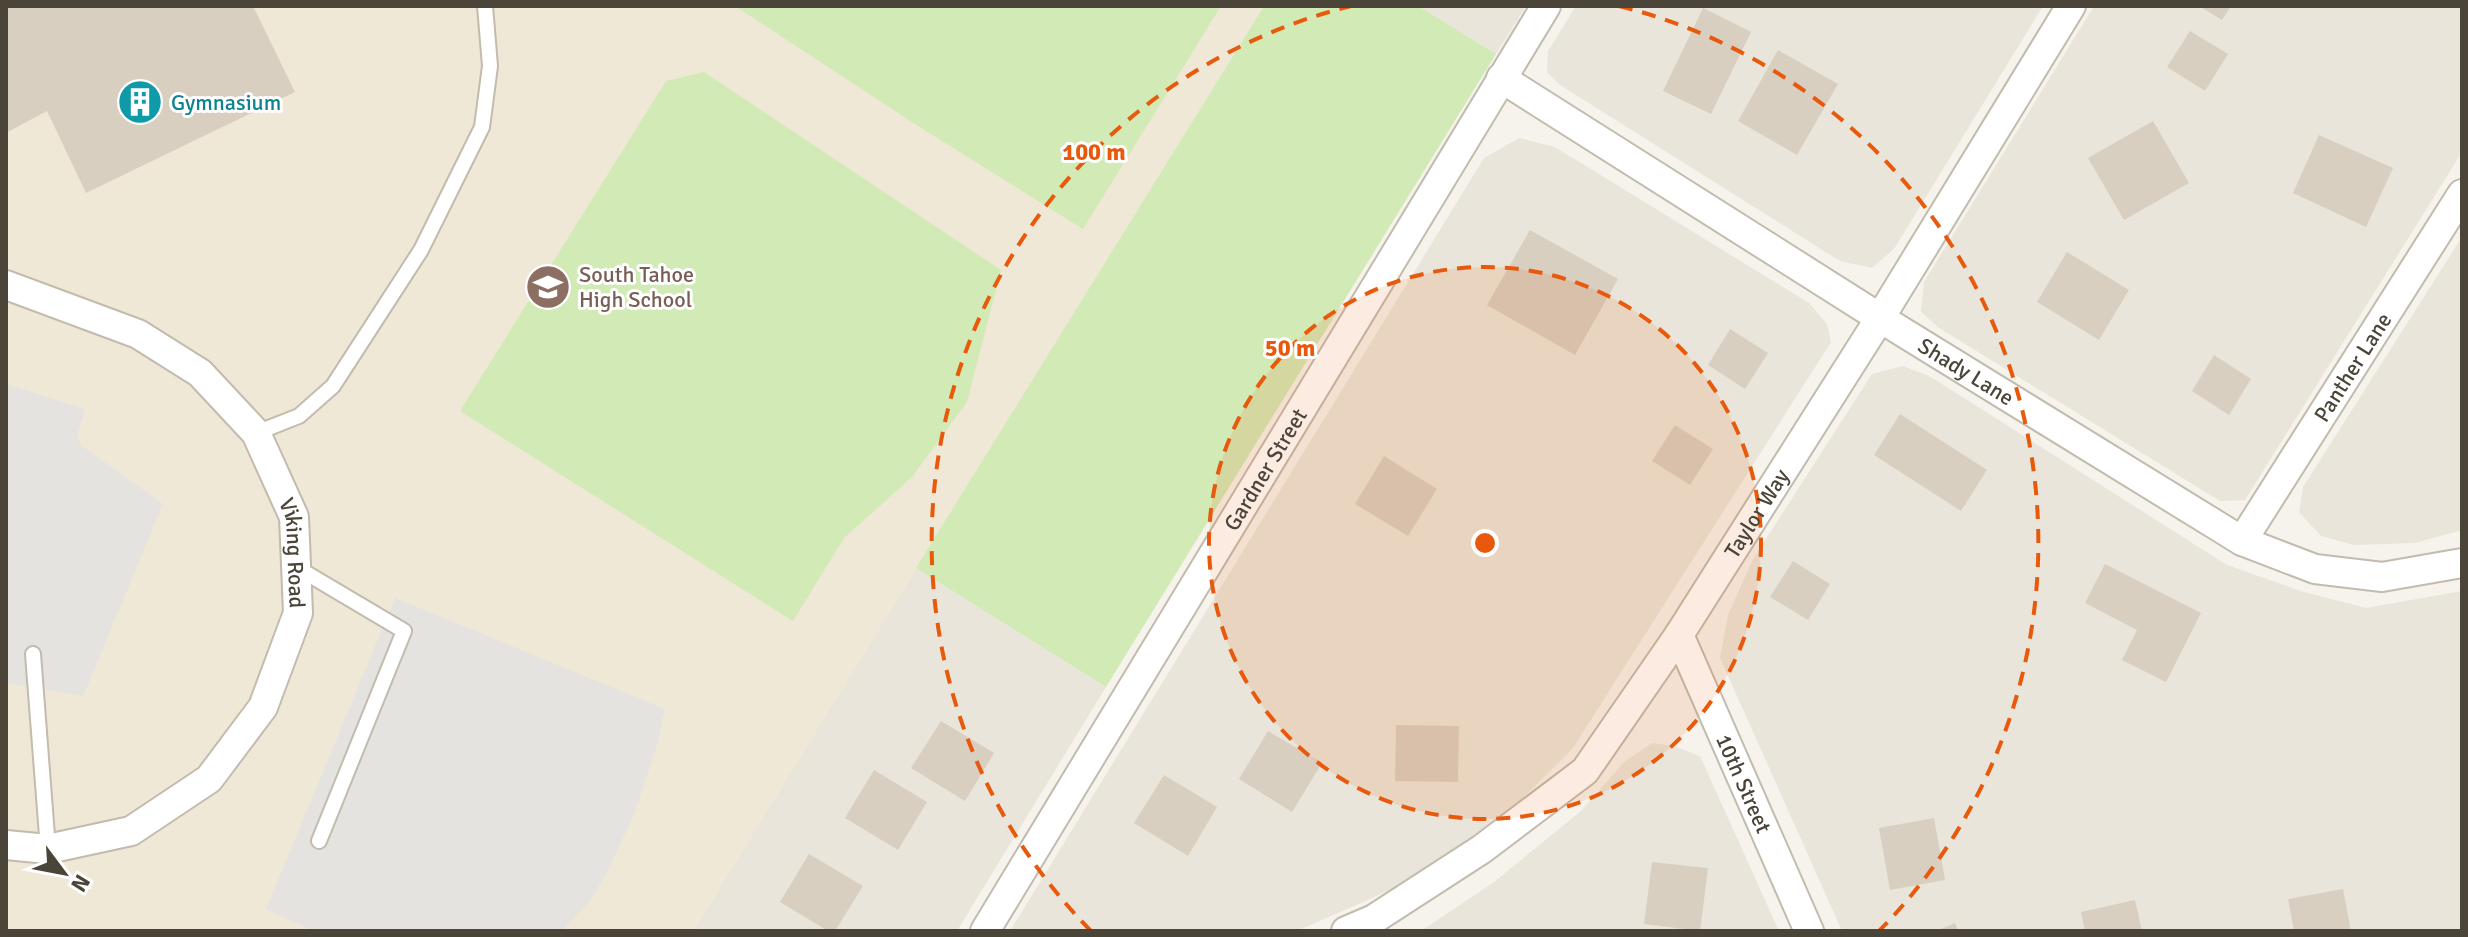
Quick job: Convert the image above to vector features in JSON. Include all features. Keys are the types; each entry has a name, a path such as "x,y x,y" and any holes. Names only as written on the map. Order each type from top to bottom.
{"street":[{"name":"Gardner Street","path":"985,931 1546,6"},
{"name":"Taylor Way","path":"1346,931 1374,919 1482,849 1585,771 1679,635 1880,318 2071,6"},
{"name":"Shady Lane","path":"1501,78 1880,318 2242,541 2315,569 2382,577 2462,563"},
{"name":"Panther Lane","path":"2242,541 2462,194"},
{"name":"Viking Road","path":"6,285 138,334 200,373 256,433 294,517 298,613 263,707 209,779 131,831 48,849 6,845"},
{"name":"10th Street","path":"1679,635 1809,931"}],"lane":[{"path":"256,433 299,416 333,386 421,250 482,127 490,66 485,6"},
{"path":"296,567 404,631 319,841"},
{"path":"33,654 48,849"}],"shaded area":[{"name":"South Tahoe High School","path":"6,6 1264,6 693,931 6,931"},
{"path":"1418,6 1526,6 1496,54"},
{"path":"1576,6 2043,6 1894,249 1872,268 1840,261 1560,85 1547,72 1548,51"},
{"path":"2094,6 2462,6 2462,152 2245,500 2220,501 1939,328 1921,312 1924,282"},
{"path":"1519,138 1555,147 1809,303 1827,324 1831,342 1573,748 1508,813 1415,879 1297,931 1010,931 1484,158"},
{"path":"2462,237 2462,530 2415,543 2354,545 2321,536 2299,512 2303,487"},
{"path":"1903,366 1931,377 2227,565 2304,592 2366,608 2462,591 2462,931 1842,931 1720,658 1728,615 1753,559 1872,374"},
{"path":"6,384 85,409 77,437 82,446 163,504 83,696 6,683"},
{"path":"916,568 1106,687 957,931 693,931"},
{"path":"395,598 665,709 635,812 606,875 588,904 562,931 314,931 266,909"},
{"path":"1652,743 1674,746 1700,756 1779,931 1421,931 1494,882 1581,811 1624,762"}],"green space":[{"path":"735,6 1221,6 1083,229"},
{"path":"1264,6 1418,6 1496,54 1106,687 916,568"},
{"path":"704,72 1001,270 967,402 912,477 844,538 793,621 460,411 666,81"}],"building":[{"name":"Gymnasium","path":"6,6 253,6 295,92 86,193 47,111 6,133"},
{"path":"2199,6 2231,6 2222,20"},
{"path":"1703,8 1751,32 1711,114 1663,91"},
{"path":"2190,31 2228,54 2205,91 2167,67"},
{"path":"1778,50 1838,84 1797,155 1738,121"},
{"path":"2153,121 2189,183 2124,220 2088,158"},
{"path":"2319,135 2393,168 2366,227 2293,193"},
{"path":"1530,230 1618,279 1575,355 1487,305"},
{"path":"2067,252 2129,290 2099,340 2037,302"},
{"path":"1730,329 1768,353 1745,389 1708,365"},
{"path":"2214,355 2251,379 2229,415 2192,391"},
{"path":"1900,414 1987,470 1961,511 1874,455"},
{"path":"1675,425 1713,449 1690,485 1652,461"},
{"path":"1384,456 1437,489 1408,536 1355,504"},
{"path":"1793,561 1830,584 1808,620 1770,597"},
{"path":"2105,564 2201,613 2166,682 2122,660 2137,630 2085,603"},
{"path":"941,721 994,753 965,801 911,768"},
{"path":"1396,725 1459,726 1458,782 1395,781"},
{"path":"1268,731 1322,763 1292,812 1239,779"},
{"path":"874,770 927,802 898,850 845,818"},
{"path":"1164,775 1217,807 1188,856 1134,823"},
{"path":"1934,818 1945,880 1890,890 1879,828"},
{"path":"809,854 863,886 835,931 828,931 780,902"},
{"path":"1652,862 1708,868 1700,931 1644,924"},
{"path":"2343,889 2351,931 2294,931 2288,899"},
{"path":"2135,900 2142,931 2085,931 2081,912"},
{"path":"1955,923 1958,931 1936,931"}],"place":[{"name":"Gymnasium","path":"140,102"},
{"name":"South Tahoe High School","path":"548,287"}]}
